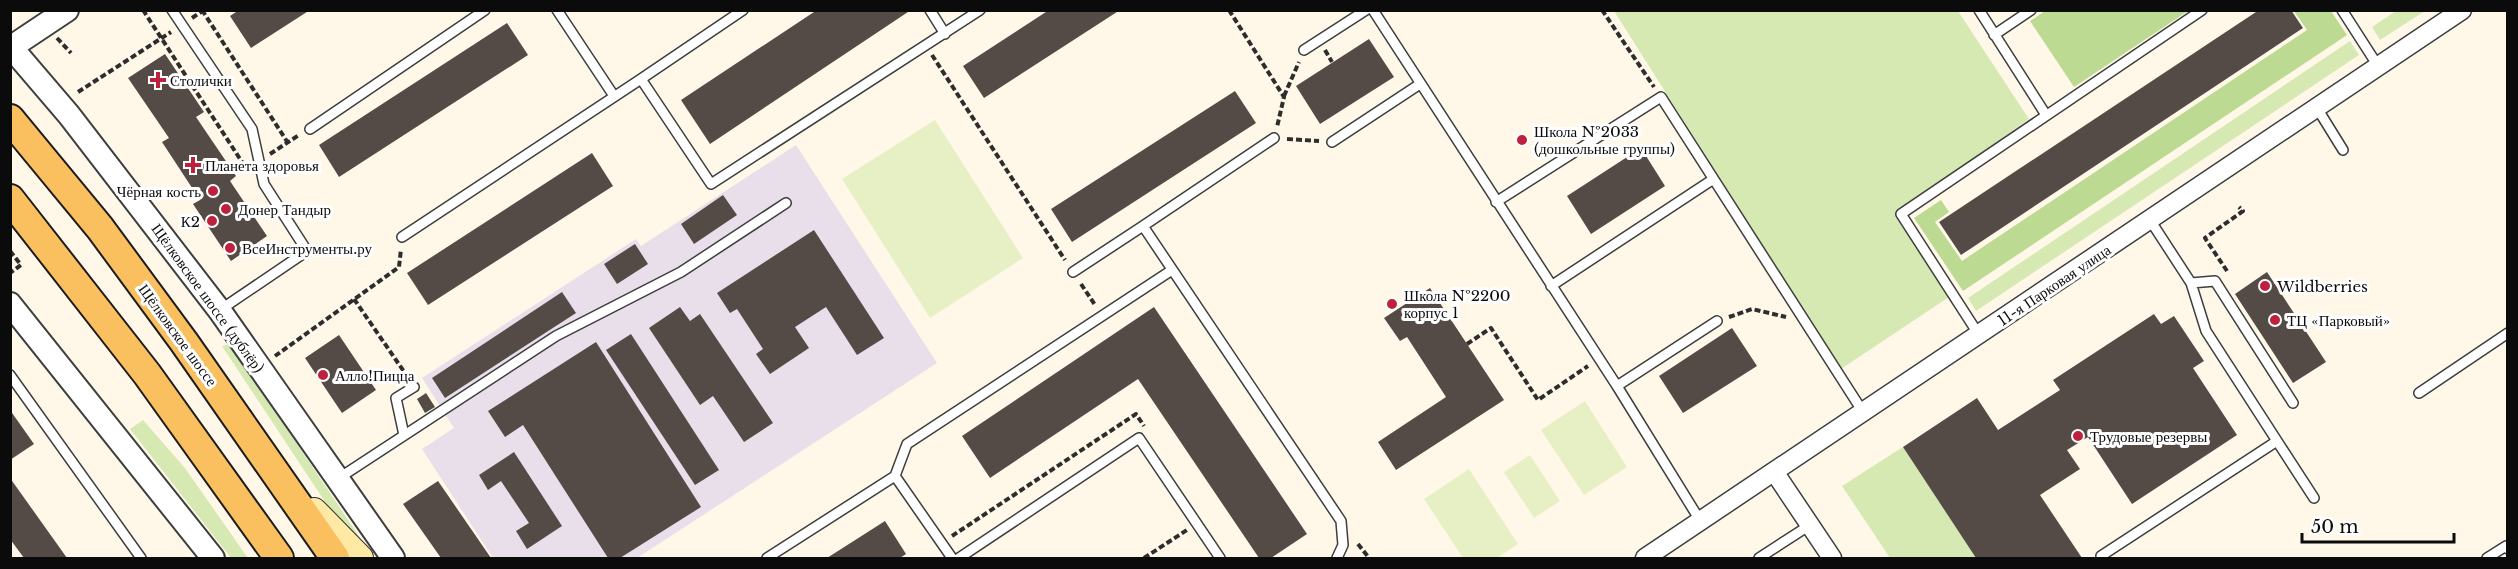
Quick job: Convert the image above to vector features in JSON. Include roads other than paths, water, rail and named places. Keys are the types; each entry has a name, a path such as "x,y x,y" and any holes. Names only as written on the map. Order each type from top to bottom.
{"main road":[{"name":"Щёлковское шоссе","path":"10,119 100,228 335,558"},
{"path":"10,199 127,348 279,558"},
{"path":"263,455 360,558"},
{"path":"230,490 267,558"}],"street":[{"path":"11,47 67,10"},
{"name":"11-я Парковая улица","path":"1645,558 1775,473 2462,10"},
{"name":"Щёлковское шоссе (дублёр)","path":"11,47 69,115 220,311 393,558"},
{"path":"10,304 213,558"},
{"path":"1775,473 1832,558"}],"lane":[{"path":"171,10 252,129 264,184 307,251 220,311"},
{"path":"310,129 485,10"},
{"path":"557,10 614,96"},
{"path":"402,237 743,10"},
{"path":"930,10 945,34"},
{"path":"641,79 711,184 980,10"},
{"path":"1304,50 1366,10"},
{"path":"1373,10 1617,386 1701,522"},
{"path":"1979,10 2046,115"},
{"path":"1994,34 2031,10"},
{"path":"1979,336 1901,214 2202,10"},
{"path":"2342,10 2378,66"},
{"path":"1332,142 1420,84"},
{"path":"1496,202 1661,98 1863,412"},
{"path":"2317,108 2343,150"},
{"path":"1073,272 1274,138"},
{"path":"1551,286 1712,180"},
{"path":"339,478 556,336 681,272 786,202"},
{"path":"2150,220 2191,283 2206,332 2314,498"},
{"path":"1143,226 1341,521 1343,545 1337,558"},
{"path":"767,558 895,476 907,444 1172,270"},
{"path":"2191,283 2215,281 2293,403"},
{"path":"1617,386 1717,321"},
{"path":"2419,393 2508,333"},
{"path":"10,375 141,558"},
{"path":"404,435 396,398 414,387"},
{"path":"959,558 1139,438 1220,558"},
{"path":"2103,558 2101,556 2277,441"},
{"path":"895,476 951,558"},
{"path":"1759,558 1810,525"},
{"path":"2487,558 2505,546 2508,549"}],"place":[{"name":"Столички","path":"158,80"},
{"name":"Школа №2033 (дошкольные группы)","path":"1522,140"},
{"name":"Планета здоровья","path":"193,165"},
{"name":"Чёрная кость","path":"213,191"},
{"name":"Донер Тандыр","path":"226,209"},
{"name":"К2","path":"212,221"},
{"name":"ВсеИнструменты.ру","path":"230,248"},
{"name":"Wildberries","path":"2265,286"},
{"name":"Школа №2200 корпус 1","path":"1392,304"},
{"name":"ТЦ «Парковый»","path":"2275,320"},
{"name":"Алло!Пицца","path":"323,375"},
{"name":"Трудовые резервы","path":"2078,436"}]}
